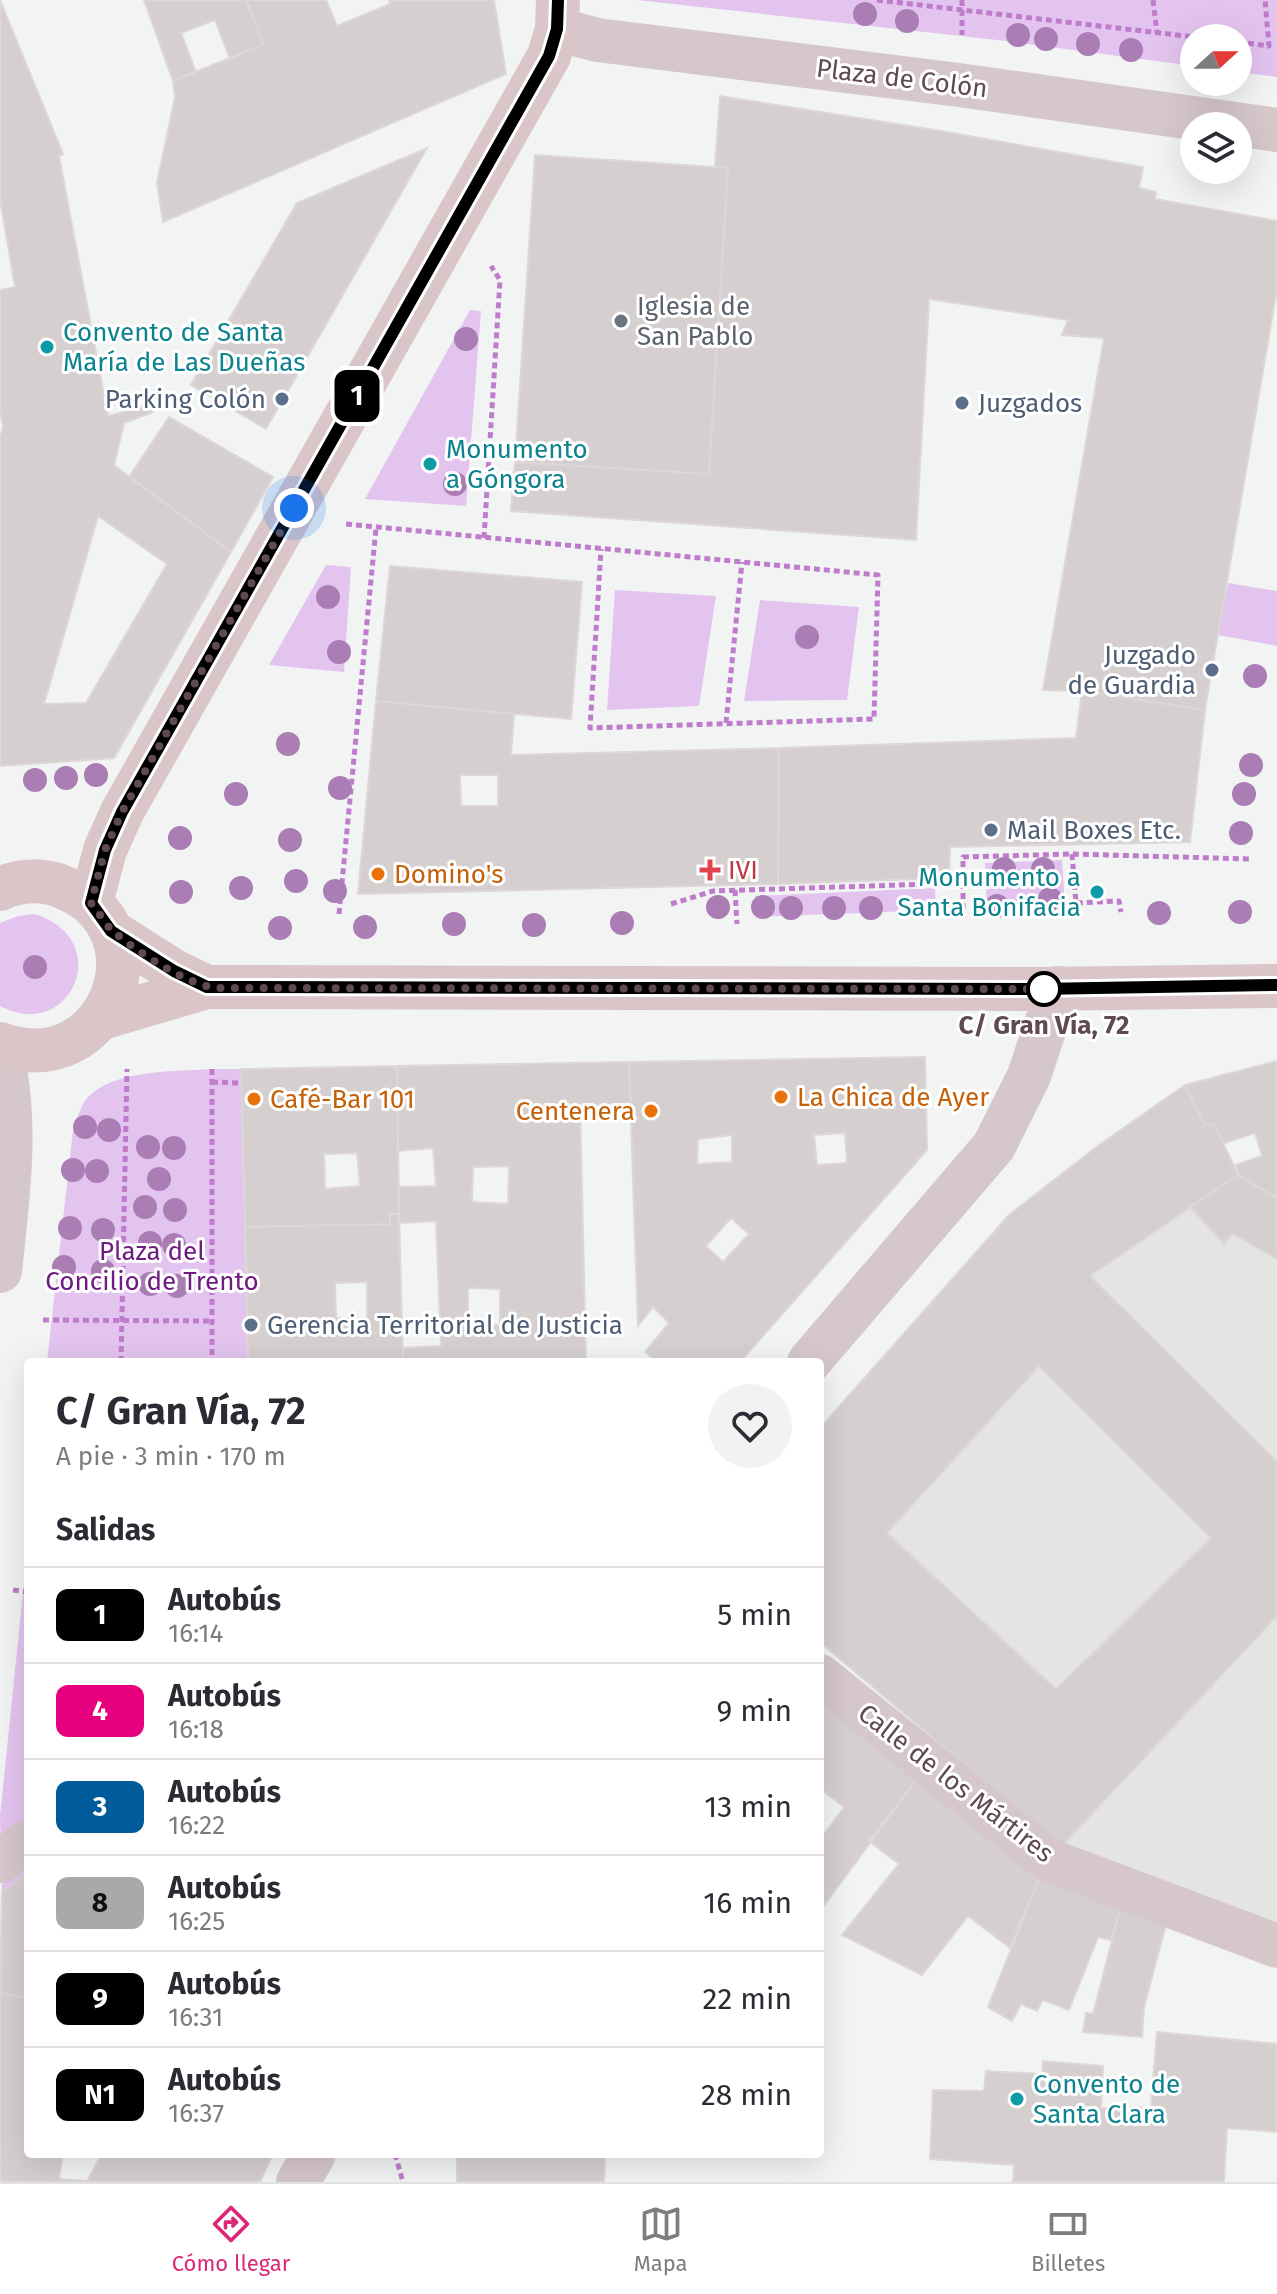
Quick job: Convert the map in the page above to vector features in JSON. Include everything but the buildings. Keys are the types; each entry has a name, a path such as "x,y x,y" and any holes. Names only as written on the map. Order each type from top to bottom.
{"main road":[{"path":"0,1045 17,1050 55,1049 73,1042 102,1018 116,991 119,961 101,917 105,850 122,812 549,56 557,14"},
{"path":"0,889 42,881 76,892 101,917 164,965 207,987"},
{"path":"102,1018 207,987 1277,986"}],"street":[{"name":"Plaza de Colón","path":"557,14 597,40 959,85 1277,130"},
{"path":"812,1358 994,1146 1029,1076 1058,988"},
{"path":"0,1045 7,1074 11,1115 10,1171 0,1271"},
{"name":"Calle de los Mártires","path":"824,1679 1048,1860 1277,1946"},
{"path":"0,1861 24,1844"},
{"path":"298,2182 312,2158"}],"path":[{"path":"877,0 1180,36"},
{"path":"962,0 963,38"},
{"path":"1153,0 1157,33"},
{"path":"1252,44 1269,46 1265,0"},
{"path":"484,538 500,280 488,263"},
{"path":"337,523 878,575 874,719 590,728 601,549"},
{"path":"339,914 376,528"},
{"path":"726,723 742,562"},
{"path":"963,918 963,857 1072,854 1251,859"},
{"path":"1072,854 1076,903 1119,901 1121,912"},
{"path":"671,904 713,891 963,883"},
{"path":"735,890 737,924"},
{"path":"121,1358 127,1069"},
{"path":"212,1069 212,1358"},
{"path":"212,1082 241,1083"},
{"path":"43,1320 213,1321"},
{"path":"13,1590 24,1591"},
{"path":"396,2158 403,2182"}],"shaded area":[{"path":"1185,1085 1205,1124 1214,1124 1238,1174 1277,1198 1277,1930 1061,1847 824,1645 824,1633 1009,1215 1099,1145"}],"green space":[{"path":"637,0 1277,0 1277,77 1252,74 1252,24 1180,24 1180,64 997,40"},
{"path":"470,310 481,311 466,506 365,499"},
{"path":"326,565 351,567 344,672 269,665"},
{"path":"1228,583 1277,591 1277,646 1218,635"},
{"path":"615,590 716,596 699,706 607,710"},
{"path":"760,600 859,607 847,700 744,701"},
{"path":"1062,860 1065,906 987,910 985,863"},
{"path":"935,888 936,910 756,917 755,896"},
{"path":"34,914 59,926 73,944 78,964 75,983 64,1000 47,1011 25,1014 0,1006 0,923"},
{"name":"Plaza del Concilio de Trento","path":"241,1069 248,1358 47,1358 73,1130 82,1106 92,1094 122,1078 160,1072"},
{"path":"24,1583 24,1876 2,1892 0,1816"}],"bus line":[{"name":"1","path":"558,0 557,29 549,56 122,812 105,850 91,903 111,931 174,971 207,987 1037,989 1277,985"}],"place":[{"name":"Iglesia de San Pablo","path":"621,321"},
{"name":"Convento de Santa María de Las Dueñas","path":"47,347"},
{"name":"Parking Colón","path":"282,399"},
{"name":"Juzgados","path":"962,403"},
{"name":"Monumento a Góngora","path":"430,464"},
{"name":"Juzgado de Guardia","path":"1212,670"},
{"name":"Mail Boxes Etc.","path":"991,830"},
{"name":"IVI","path":"710,870"},
{"name":"Domino's","path":"378,874"},
{"name":"Monumento a Santa Bonifacia","path":"1097,892"},
{"name":"C/ Gran Vía, 72","path":"1044,989"},
{"name":"La Chica de Ayer","path":"781,1097"},
{"name":"Café-Bar 101","path":"254,1099"},
{"name":"Centenera","path":"651,1111"},
{"name":"Gerencia Territorial de Justicia","path":"251,1325"},
{"name":"Convento de Santa Clara","path":"1017,2099"}],"route":[{"path":"294,508 122,812 105,850 91,903 111,931 154,959 207,987 218,988 1044,989"}]}
